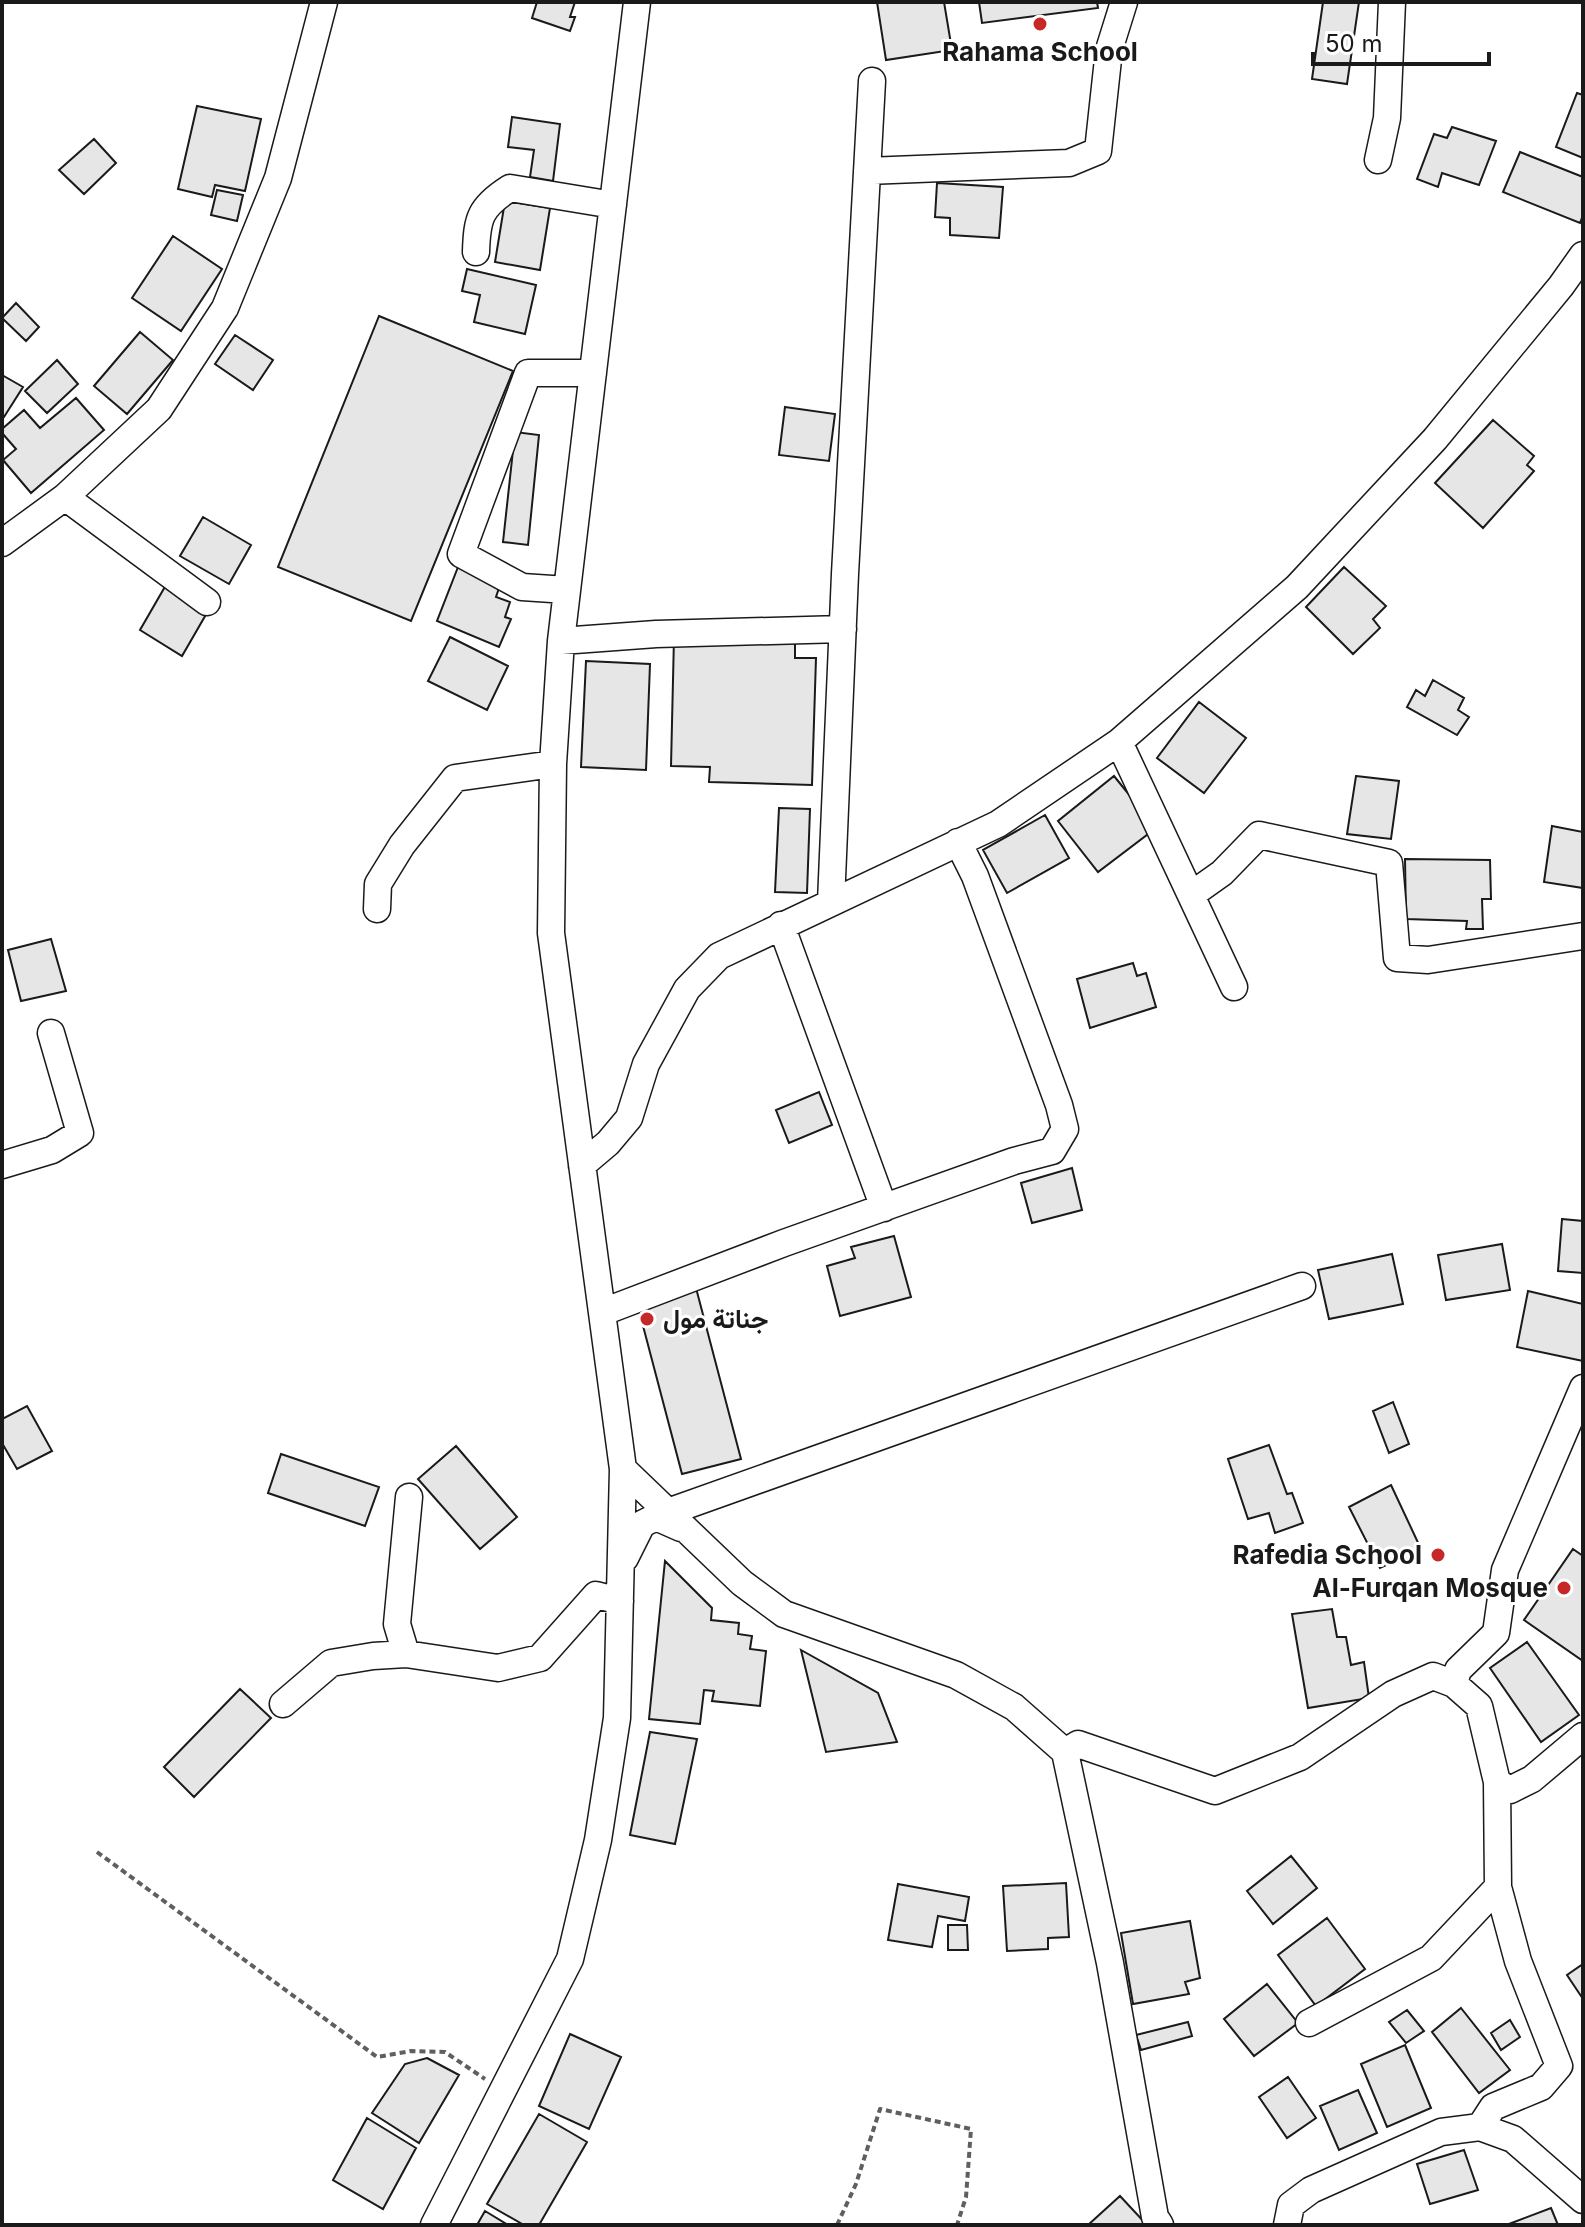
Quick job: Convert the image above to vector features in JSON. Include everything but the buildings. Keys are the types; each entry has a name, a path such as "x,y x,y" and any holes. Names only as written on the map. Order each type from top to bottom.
{"street":[{"path":"2,543 65,497 159,409 225,308 278,178 324,2"},
{"path":"434,2225 570,1959 598,1840 617,1718 623,1469 551,933 553,764 561,641 637,2"},
{"path":"867,171 1069,163 1098,151 1109,50 1124,2"},
{"path":"1378,160 1387,118 1392,2"},
{"path":"831,902 872,81"},
{"path":"476,252 477,222 489,201 510,188 613,205"},
{"path":"582,1165 608,1143 629,1118 646,1064 687,989 719,956 998,824 1119,742 1297,587 1435,439 1583,255"},
{"path":"567,590 522,587 461,554 528,373 593,373"},
{"path":"65,497 207,602"},
{"path":"561,641 656,634 843,629"},
{"path":"1119,742 1234,987"},
{"path":"377,909 378,884 402,845 455,778 553,764"},
{"path":"1191,895 1222,873 1259,835 1389,863 1397,958 1428,960 1583,936"},
{"path":"603,1312 1014,1161 1052,1151 1065,1129 1059,1105 975,876 958,842"},
{"path":"781,925 884,1208"},
{"path":"2,1165 52,1150 80,1133 51,1033"},
{"path":"668,1512 1302,1286"},
{"path":"1454,1684 1458,1670 1496,1633 1505,1570 1583,1388"},
{"path":"623,1469 742,1583 784,1614 956,1675 1014,1707 1065,1752 1110,1963 1155,2217 1160,2225"},
{"path":"406,1654 397,1624 409,1497"},
{"path":"621,1569 642,1524 656,1517 688,1531"},
{"path":"283,1704 331,1663 406,1654 498,1668 540,1658 596,1595 620,1601"},
{"path":"1065,1752 1078,1744 1215,1791 1300,1757 1393,1694 1433,1676 1454,1684 1479,1706 1497,1782 1498,1887 1518,1961 1559,2066 1541,2087 1493,2107 1480,2127"},
{"path":"1497,1782 1510,1790 1532,1779 1583,1736"},
{"path":"1309,2023 1431,1958 1498,1887"},
{"path":"1287,2225 1291,2205 1311,2190 1441,2132 1480,2127 1513,2139 1583,2200"}],"path":[{"path":"97,1852 377,2057 411,2051 445,2052 503,2091"},
{"path":"837,2225 856,2184 880,2109 971,2129 966,2197 957,2225"}],"place":[{"name":"Rahama School","path":"1040,24"},
{"name":"جناتة مول","path":"647,1319"},
{"name":"Rafedia School","path":"1438,1555"},
{"name":"Al-Furqan Mosque","path":"1564,1588"}]}
